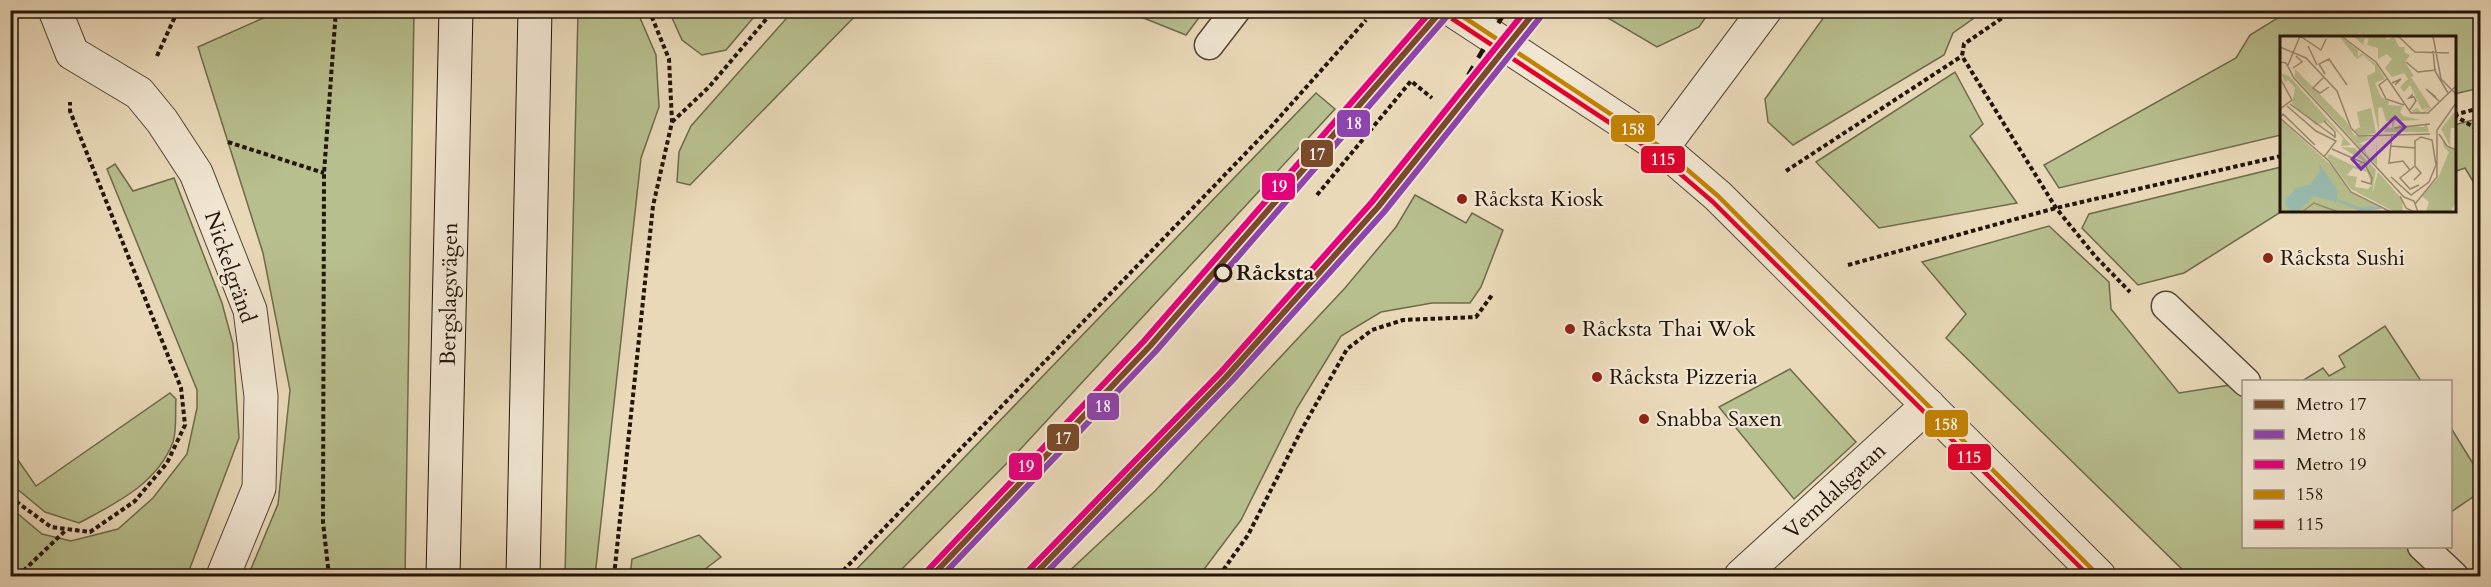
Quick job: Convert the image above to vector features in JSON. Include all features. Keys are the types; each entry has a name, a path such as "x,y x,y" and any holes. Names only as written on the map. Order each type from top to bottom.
{"street":[{"path":"56,10 72,54"},
{"name":"Bergslagsvägen","path":"443,576 456,10"},
{"path":"523,576 535,10"},
{"path":"1452,10 1662,148 1718,196 2099,576"},
{"path":"1662,148 1765,10"},
{"name":"Nickelgränd","path":"72,54 139,93 162,121 196,173 250,310 261,396 260,488 223,576"},
{"name":"Vemdalsgatan","path":"1741,576 1928,405"}],"lane":[{"path":"1209,45 1236,10"},
{"path":"2166,306 2245,380"},
{"path":"2424,548 2454,576"}],"path":[{"path":"329,576 322,522 324,173 336,10"},
{"path":"614,576 653,206 672,122 669,59 649,10"},
{"path":"672,122 709,87 774,10"},
{"path":"2014,10 1964,44 1962,56 2056,208 2095,256 2134,296 2166,306"},
{"path":"838,576 1269,129 1366,20"},
{"path":"10,497 51,527 90,532 135,501 167,463 184,425 181,388 70,111 72,54"},
{"path":"1786,171 1962,56"},
{"path":"1317,195 1411,81 1432,98"},
{"path":"2455,115 2481,108"},
{"path":"2455,116 2481,131"},
{"path":"227,142 324,173"},
{"path":"1804,280 1866,258 2056,208 2280,156"},
{"path":"1219,576 1248,535 1302,429 1347,349 1372,330 1403,320 1476,317 1492,295"},
{"path":"18,576 67,529"}],"green space":[{"path":"1204,10 1186,35 1126,11"},
{"path":"1829,10 1984,11 1953,33 1944,55 1793,145 1768,122 1765,99"},
{"path":"279,11 414,11 405,576 248,576 278,504 290,390 263,253 198,47"},
{"path":"578,11 637,11 656,55 659,107 641,158 595,576 565,576"},
{"path":"669,11 759,11 726,50 702,55 682,40"},
{"path":"793,11 860,11 690,185 677,182 679,152 691,126"},
{"path":"1596,11 1710,11 1699,27 1657,47"},
{"path":"2289,11 2480,11 2480,88 2455,94 2455,36 2280,36 2280,135 2059,188 2044,165 2236,58 2250,35"},
{"path":"1955,72 1983,124 1970,136 2017,203 1879,228 1816,162"},
{"path":"1316,93 1335,109 1014,456 895,576 850,576"},
{"path":"2480,118 2480,193 2465,168 2455,172 2455,125"},
{"path":"115,164 133,191 174,178 222,303 233,344 239,438 187,576 11,576 11,508 42,534 71,541 118,529 153,498 187,454 197,408 197,390 107,169"},
{"path":"2280,167 2281,212 2184,273 2138,285 2082,228 2089,214"},
{"path":"1415,195 1466,223 1472,213 1503,230 1481,287 1470,303 1432,303 1381,312 1341,336 1297,408 1241,520 1199,576 1064,576 1155,491 1345,288 1396,227"},
{"path":"2049,226 2109,282 2111,309 2179,393 2242,383 2242,548 2423,548 2455,576 2189,576 1946,338 1966,314 1922,262"},
{"path":"2385,326 2420,380 2304,380 2323,368 2329,376 2345,367 2339,356"},
{"path":"1790,369 1856,442 1794,499 1719,407"},
{"path":"170,393 176,399 173,442 157,470 121,500 79,523 45,512 11,484 11,450 36,486"},
{"path":"2452,430 2480,475 2480,492 2452,511"},
{"path":"699,535 721,557 704,570 703,576 630,576 632,559"}],"railway":[{"path":"1378,207 1448,110 1506,10"}],"metro line":[{"name":"19","path":"927,571 1144,341 1432,10"},
{"name":"17","path":"932,576 1150,346 1442,10"},
{"name":"19","path":"1028,571 1221,372 1372,202 1526,10"},
{"name":"17","path":"1033,576 1226,377 1378,207 1536,10"},
{"name":"18","path":"942,576 1156,351 1448,15"},
{"name":"18","path":"1043,576 1231,382 1384,212 1542,15"}],"transit line":[{"name":"158","path":"1453,10 1662,148 1718,196 2099,576"},
{"name":"115","path":"1448,16 1657,154 1713,202 2089,576"}],"place":[{"name":"Råcksta Kiosk","path":"1462,199"},
{"name":"Råcksta Sushi","path":"2268,258"},
{"name":"Råcksta","path":"1223,273"},
{"name":"Råcksta Thai Wok","path":"1570,329"},
{"name":"Råcksta Pizzeria","path":"1597,377"},
{"name":"Snabba Saxen","path":"1644,419"}]}
